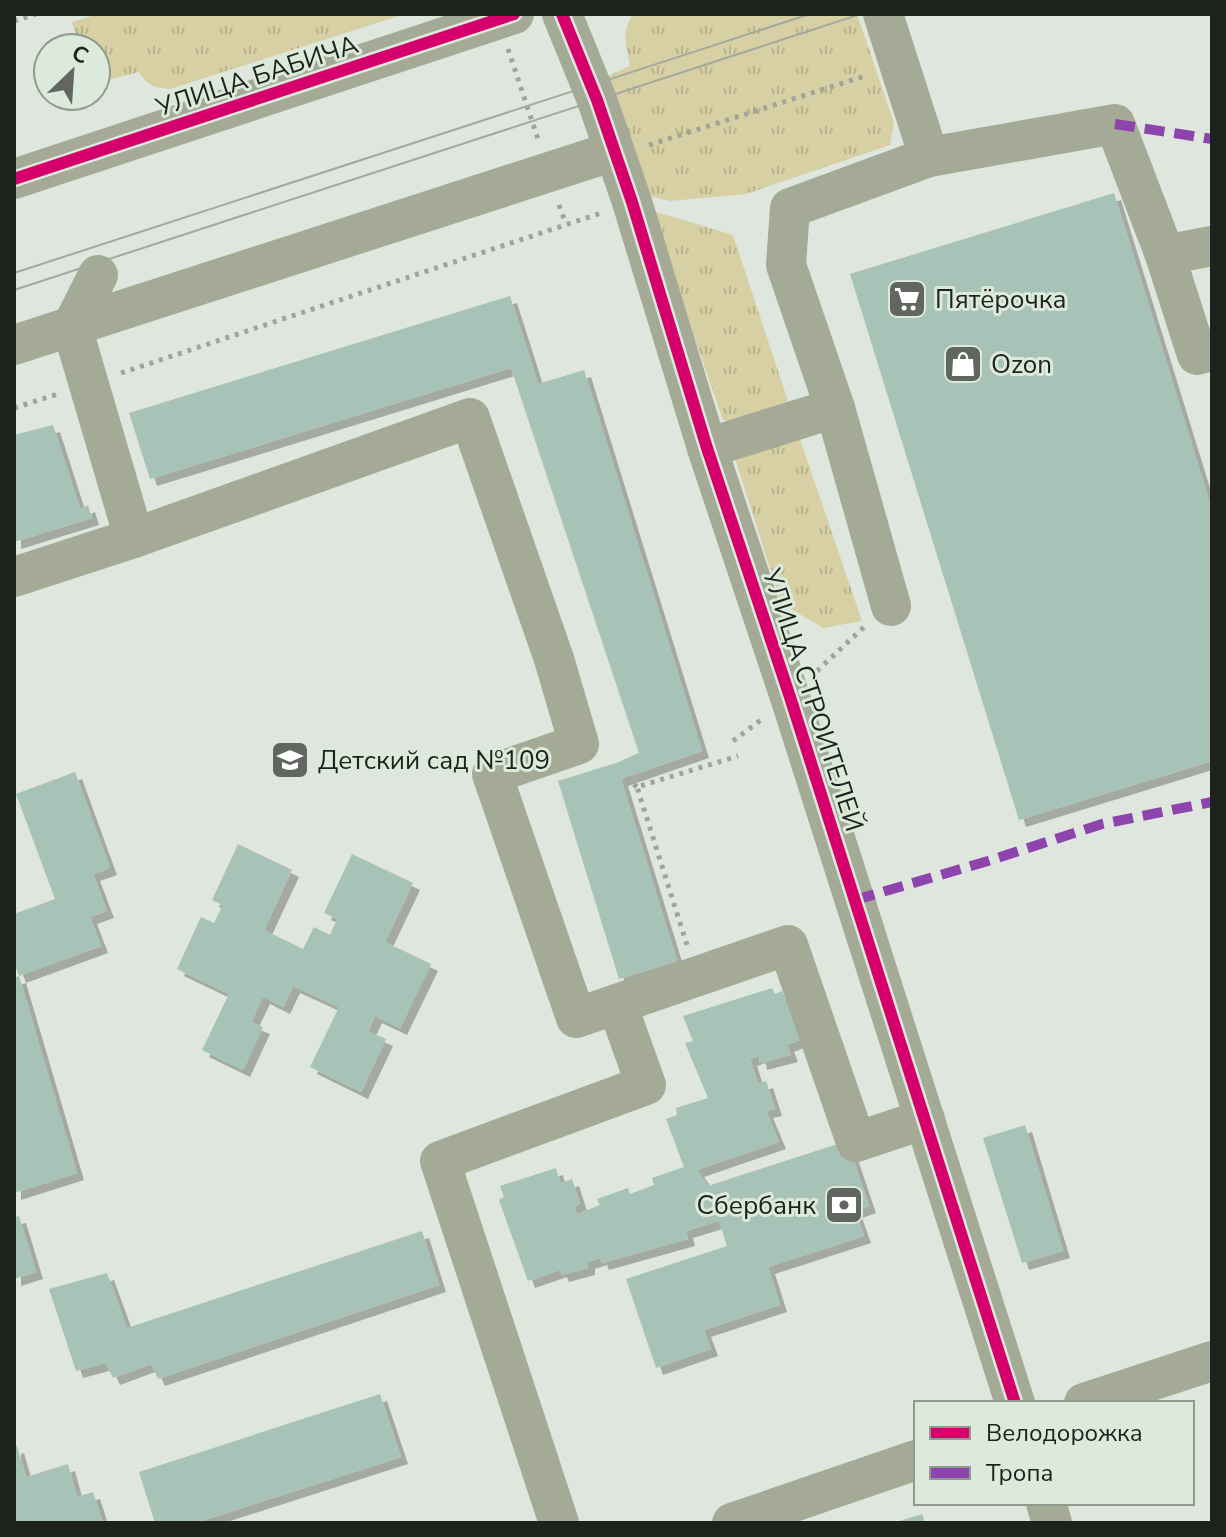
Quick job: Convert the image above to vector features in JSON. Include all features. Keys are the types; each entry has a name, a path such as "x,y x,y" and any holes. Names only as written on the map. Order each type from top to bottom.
{"street":[{"name":"УЛИЦА СТРОИТЕЛЕЙ","path":"562,14 597,100 632,202 707,448 790,697 1014,1401"},
{"path":"883,14 929,157"},
{"name":"УЛИЦА БАБИЧА","path":"14,179 506,17"},
{"path":"891,606 835,408 786,265 790,208 929,157 1115,124 1165,255 1197,355 1212,351"},
{"path":"14,345 615,153"},
{"path":"1165,255 1212,246"},
{"path":"98,275 72,327 134,538"},
{"path":"707,448 835,408"},
{"path":"14,577 134,538 470,418 554,659 579,744 492,774 576,1018 788,945 856,1142 925,1119"},
{"path":"559,1523 440,1161 646,1085 617,1004"},
{"path":"1090,1401 1212,1361"},
{"path":"732,1523 774,1517 914,1461"}],"path":[{"path":"14,21 36,14"},
{"path":"506,17 548,172 566,224"},
{"path":"615,153 900,65"},
{"path":"14,408 632,202"},
{"path":"637,787 738,756"},
{"path":"626,778 637,787 696,975"}],"green space":[{"path":"98,14 405,14 170,89 152,85 139,72 112,79 112,32 75,32 72,22"},
{"path":"633,14 857,14 894,123 890,145 746,194 670,201 641,194 603,78 630,66 626,34"},
{"path":"650,210 733,235 788,401 735,422 723,420"},
{"path":"800,439 862,621 823,628 781,603 734,455"}],"building":[{"path":"1114,193 1212,510 1212,761 1019,820 850,274"},
{"path":"510,296 538,384 584,370 702,751 621,779 677,961 619,979 558,781 639,753 511,368 150,479 129,413"},
{"path":"53,425 80,509 88,505 92,518 14,542 14,435"},
{"path":"75,772 110,868 93,874 107,911 90,917 101,946 19,976 14,963 14,914 55,899 16,794"},
{"path":"238,844 292,870 264,930 303,949 314,927 330,935 337,919 324,913 352,854 413,883 385,942 431,964 400,1028 375,1016 368,1031 386,1039 361,1092 310,1067 339,1007 293,986 283,1007 263,997 251,1022 263,1027 243,1070 202,1050 229,994 177,969 201,917 214,923 223,905 212,900"},
{"path":"19,976 77,1173 14,1193 14,978"},
{"path":"772,988 775,994 782,991 802,1039 787,1045 791,1055 760,1063 759,1056 750,1059 758,1084 766,1081 775,1109 766,1111 779,1142 697,1170 708,1186 847,1141 869,1206 855,1211 864,1236 768,1267 780,1305 704,1330 711,1349 656,1368 626,1279 727,1246 719,1221 686,1231 688,1239 602,1263 600,1258 588,1262 588,1268 562,1275 560,1270 528,1281 499,1200 504,1197 500,1186 556,1168 560,1183 572,1179 580,1204 574,1207 577,1214 600,1205 597,1199 628,1188 630,1194 654,1185 652,1178 684,1167 666,1119 677,1115 676,1108 708,1098 685,1043 693,1041 683,1016"},
{"path":"1025,1125 1063,1251 1022,1263 983,1138"},
{"path":"19,1216 36,1272 14,1279 14,1217"},
{"path":"422,1231 439,1285 158,1379 151,1364 113,1378 106,1363 76,1371 49,1289 107,1273 127,1328"},
{"path":"380,1394 401,1457 195,1523 155,1523 139,1472"},
{"path":"17,1446 26,1477 68,1464 77,1497 93,1492 103,1523 26,1523 25,1520 14,1523 14,1447"},
{"path":"922,1514 925,1523 896,1523 896,1522"}],"tram line":[{"path":"14,273 810,14"},
{"path":"14,290 861,14"}],"marked path":[{"path":"1115,124 1212,139"},
{"path":"855,900 1102,824 1212,802"}],"cycle path":[{"path":"14,179 514,14"},
{"path":"562,14 597,100 632,202 707,448 790,697 1014,1401"}],"place":[{"name":"Пятёрочка","path":"907,299"},
{"name":"Ozon","path":"963,364"},
{"name":"Детский сад №109","path":"290,760"},
{"name":"Сбербанк","path":"844,1205"}]}
